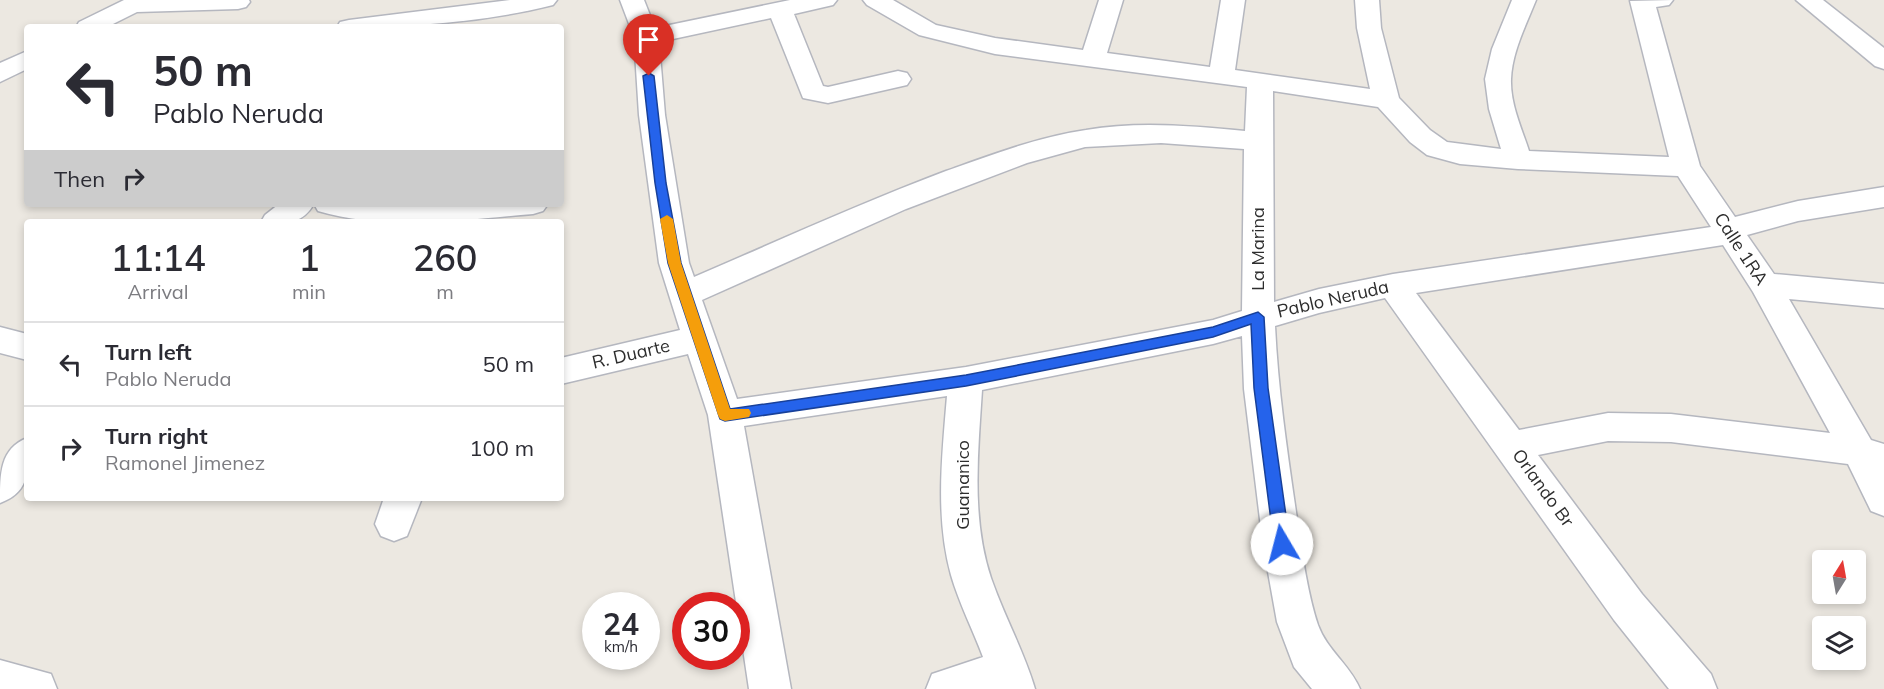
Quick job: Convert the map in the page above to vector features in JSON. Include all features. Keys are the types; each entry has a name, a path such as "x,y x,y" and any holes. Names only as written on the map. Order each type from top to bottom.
{"street":[{"path":"377,24 493,12 545,0"},
{"path":"632,0 646,37 660,183 674,263 725,415 770,689"},
{"path":"646,37 825,0"},
{"path":"875,0 928,30 995,46 1386,100"},
{"path":"1093,59 1111,0"},
{"path":"1221,76 1233,0"},
{"path":"1367,0 1369,28 1386,100 1420,136 1437,149 1460,155 1518,160 1686,167"},
{"path":"1518,160 1501,99 1498,78 1508,39 1524,0"},
{"name":"Calle 1RA","path":"1648,0 1686,167 1765,285 1872,455 1884,500"},
{"path":"1808,0 1884,60"},
{"path":"94,24 133,5 238,2"},
{"path":"780,9 812,92 828,95 898,79"},
{"path":"0,74 24,61"},
{"name":"La Marina","path":"1260,81 1258,317 1261,388 1282,544 1297,622 1309,653 1339,689"},
{"path":"686,294 925,189 1033,150 1097,137 1143,134 1258,141"},
{"name":"Pablo Neruda","path":"725,415 966,380 1213,332 1258,317 1393,285 1715,237 1729,230 1793,212 1884,197"},
{"path":"280,219 295,207"},
{"path":"342,207 394,213 499,214 523,207"},
{"name":"Orlando Br","path":"1393,285 1628,607 1696,689"},
{"path":"1765,285 1884,296"},
{"name":"R. Duarte","path":"564,370 701,338"},
{"path":"0,340 24,346"},
{"name":"Guananico","path":"966,380 959,473 959,505 964,549 971,577 1011,679"},
{"path":"1512,446 1608,427 1671,428 1872,455"},
{"path":"0,487 24,457"},
{"path":"946,689 1011,679"},
{"path":"0,680 36,689"}],"slow traffic":[{"path":"667,219 674,263 725,415 744,413"}],"route":[{"path":"649,76 660,183 674,263 725,415 966,380 1213,332 1258,317 1261,388 1282,544"}]}
